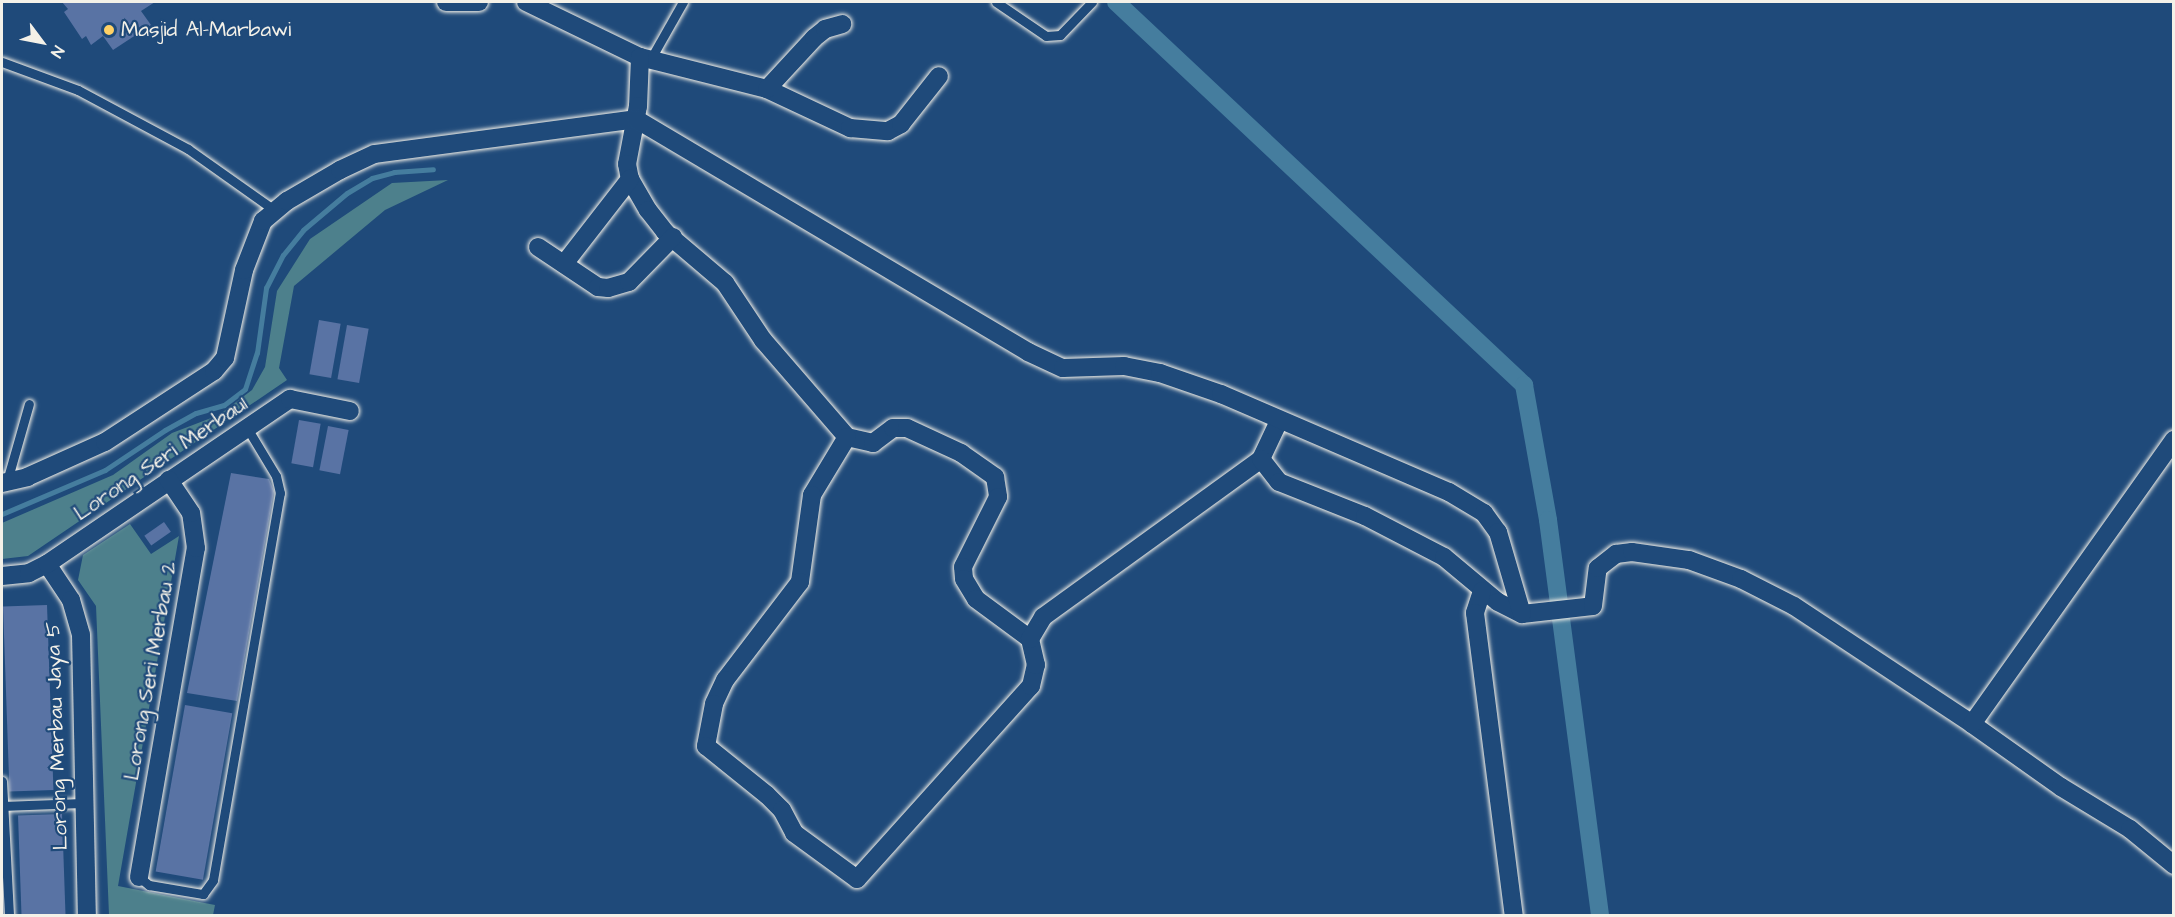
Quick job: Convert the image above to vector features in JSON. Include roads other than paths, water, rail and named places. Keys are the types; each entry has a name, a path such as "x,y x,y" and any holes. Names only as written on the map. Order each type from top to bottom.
{"street":[{"path":"446,2 479,2"},
{"path":"526,2 645,58 767,89 850,128 888,131 912,114 939,76"},
{"path":"767,89 820,34 842,24"},
{"path":"645,58 627,164 630,180 648,210 673,237 725,284 763,340 847,437 873,443 893,428 907,428 961,453 995,477 998,496 963,567 964,579 976,599 1030,639 1036,665 1031,686 856,879 794,833 782,810 767,795 706,746 714,704 725,680 800,582 812,495 847,437"},
{"path":"4,482 27,477 105,442 214,371 225,358 256,234 274,210 375,154 636,119 1028,352 1063,368 1124,366 1160,374 1221,394 1279,421 1408,471 1484,513 1502,543 1527,614"},
{"path":"564,264 630,180"},
{"path":"538,247 598,286 619,287 644,269 673,237"},
{"name":"Lorong Seri Merbau1","path":"2,576 29,573 47,564 290,399 350,411"},
{"path":"1030,639 1043,617 1261,459 1279,421"},
{"path":"1972,724 2174,440"},
{"path":"1261,459 1279,482 1365,516 1444,557 1482,591 1527,614 1593,606 1598,568 1616,554 1632,552 1689,560 1741,579 1794,606 1972,724 2061,787 2130,829 2174,865"},
{"name":"Lorong Seri Merbau 2","path":"139,877 196,548 191,513 170,480"},
{"name":"Lorong Merbau Jaya 5","path":"47,564 78,616 87,915"},
{"path":"1482,591 1475,614 1514,915"}],"lane":[{"path":"645,58 683,2"},
{"path":"996,2 1046,36 1060,35 1092,2"},
{"path":"2,62 78,90 168,139 274,210"},
{"path":"4,482 29,404"},
{"path":"139,877 149,885 202,894 213,880 280,493 276,476 247,428"},
{"path":"2,781 9,915"},
{"path":"2,806 82,803"}],"waterway":[{"path":"1116,2 1524,385 1548,520 1600,916"},
{"path":"2,514 105,470 165,430 196,413 224,405 245,389 257,353 266,288 283,255 303,230 347,193 372,178 394,172 433,169"}],"place":[{"name":"Masjid Al-Marbawi","path":"109,30"}]}
